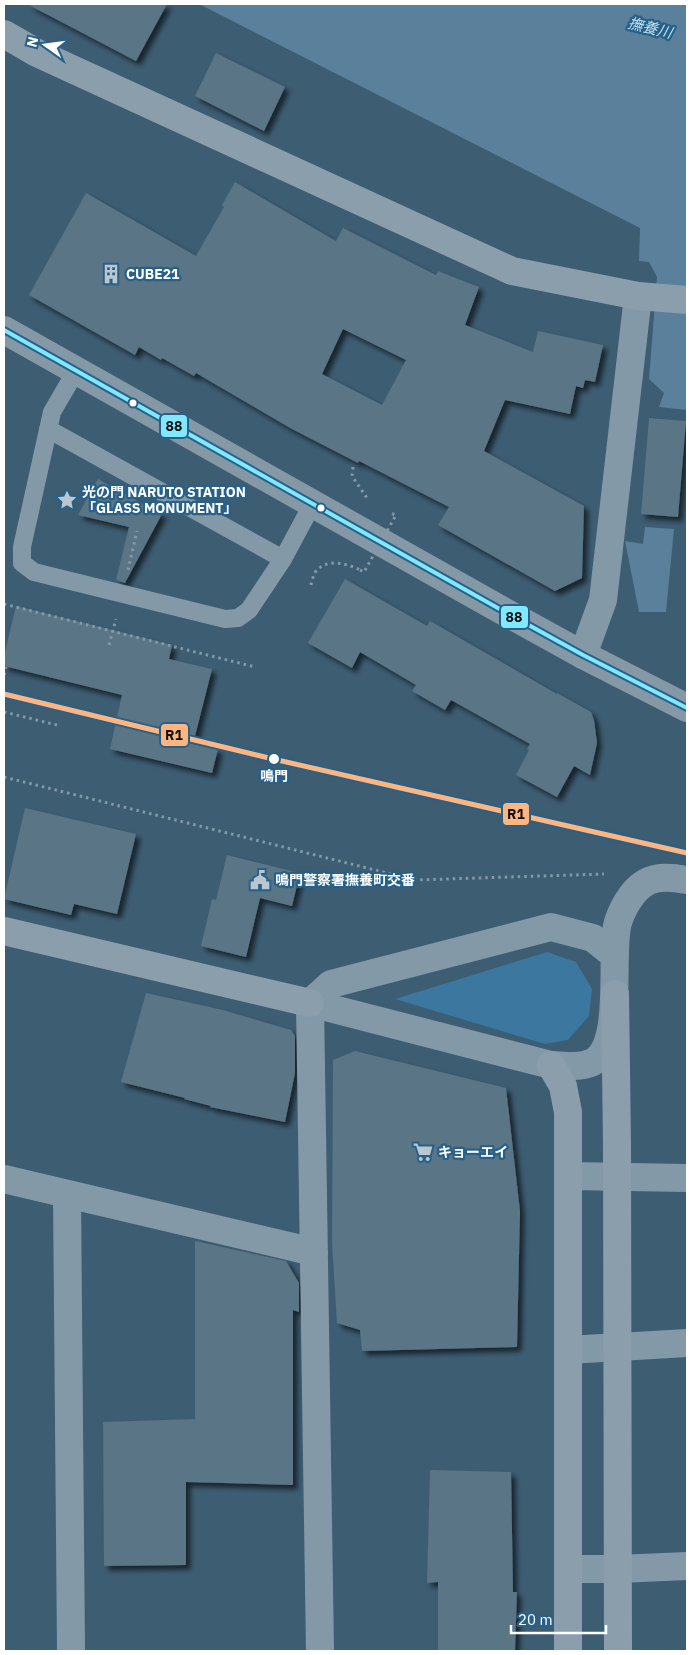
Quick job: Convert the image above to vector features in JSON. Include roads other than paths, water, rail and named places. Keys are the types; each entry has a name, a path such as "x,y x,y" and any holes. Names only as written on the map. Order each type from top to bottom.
{"highway":[{"path":"4,330 496,608 687,708"}],"street":[{"path":"4,34 37,53 512,271 645,296 687,300"},
{"path":"583,655 603,600 645,296"},
{"path":"618,1651 618,1177 614,955 618,923 627,902 639,886 659,877 687,880"},
{"path":"320,1651 310,1003 331,984 551,927 594,938 614,955"},
{"path":"4,931 310,1003 551,1065 575,1066 593,1062 604,1050 611,1027 615,994"},
{"path":"551,1065 563,1086 568,1112 568,1651"},
{"path":"568,1176 687,1178"},
{"path":"4,1179 314,1252"},
{"path":"67,1194 71,1651"},
{"path":"568,1350 687,1343"},
{"path":"568,1569 687,1566"}],"lane":[{"path":"76,371 52,412 22,547 22,562 34,572 225,619 238,618 249,610 282,559 313,503"},
{"path":"48,429 282,559"}],"water":[{"name":"撫養川","path":"199,4 687,4 687,410 659,407 664,393 649,379 657,277 649,262 639,261 640,228"},
{"path":"645,527 674,529 666,612 639,612 625,541 643,544"}],"railway":[{"path":"4,694 273,759"}],"place":[{"name":"CUBE21","path":"111,274"},
{"name":"光の門 NARUTO STATION 「GLASS MONUMENT」","path":"67,500"},
{"name":"鳴門","path":"274,759"},
{"name":"鳴門警察署撫養町交番","path":"260,880"},
{"name":"キョーエイ","path":"423,1152"}]}
